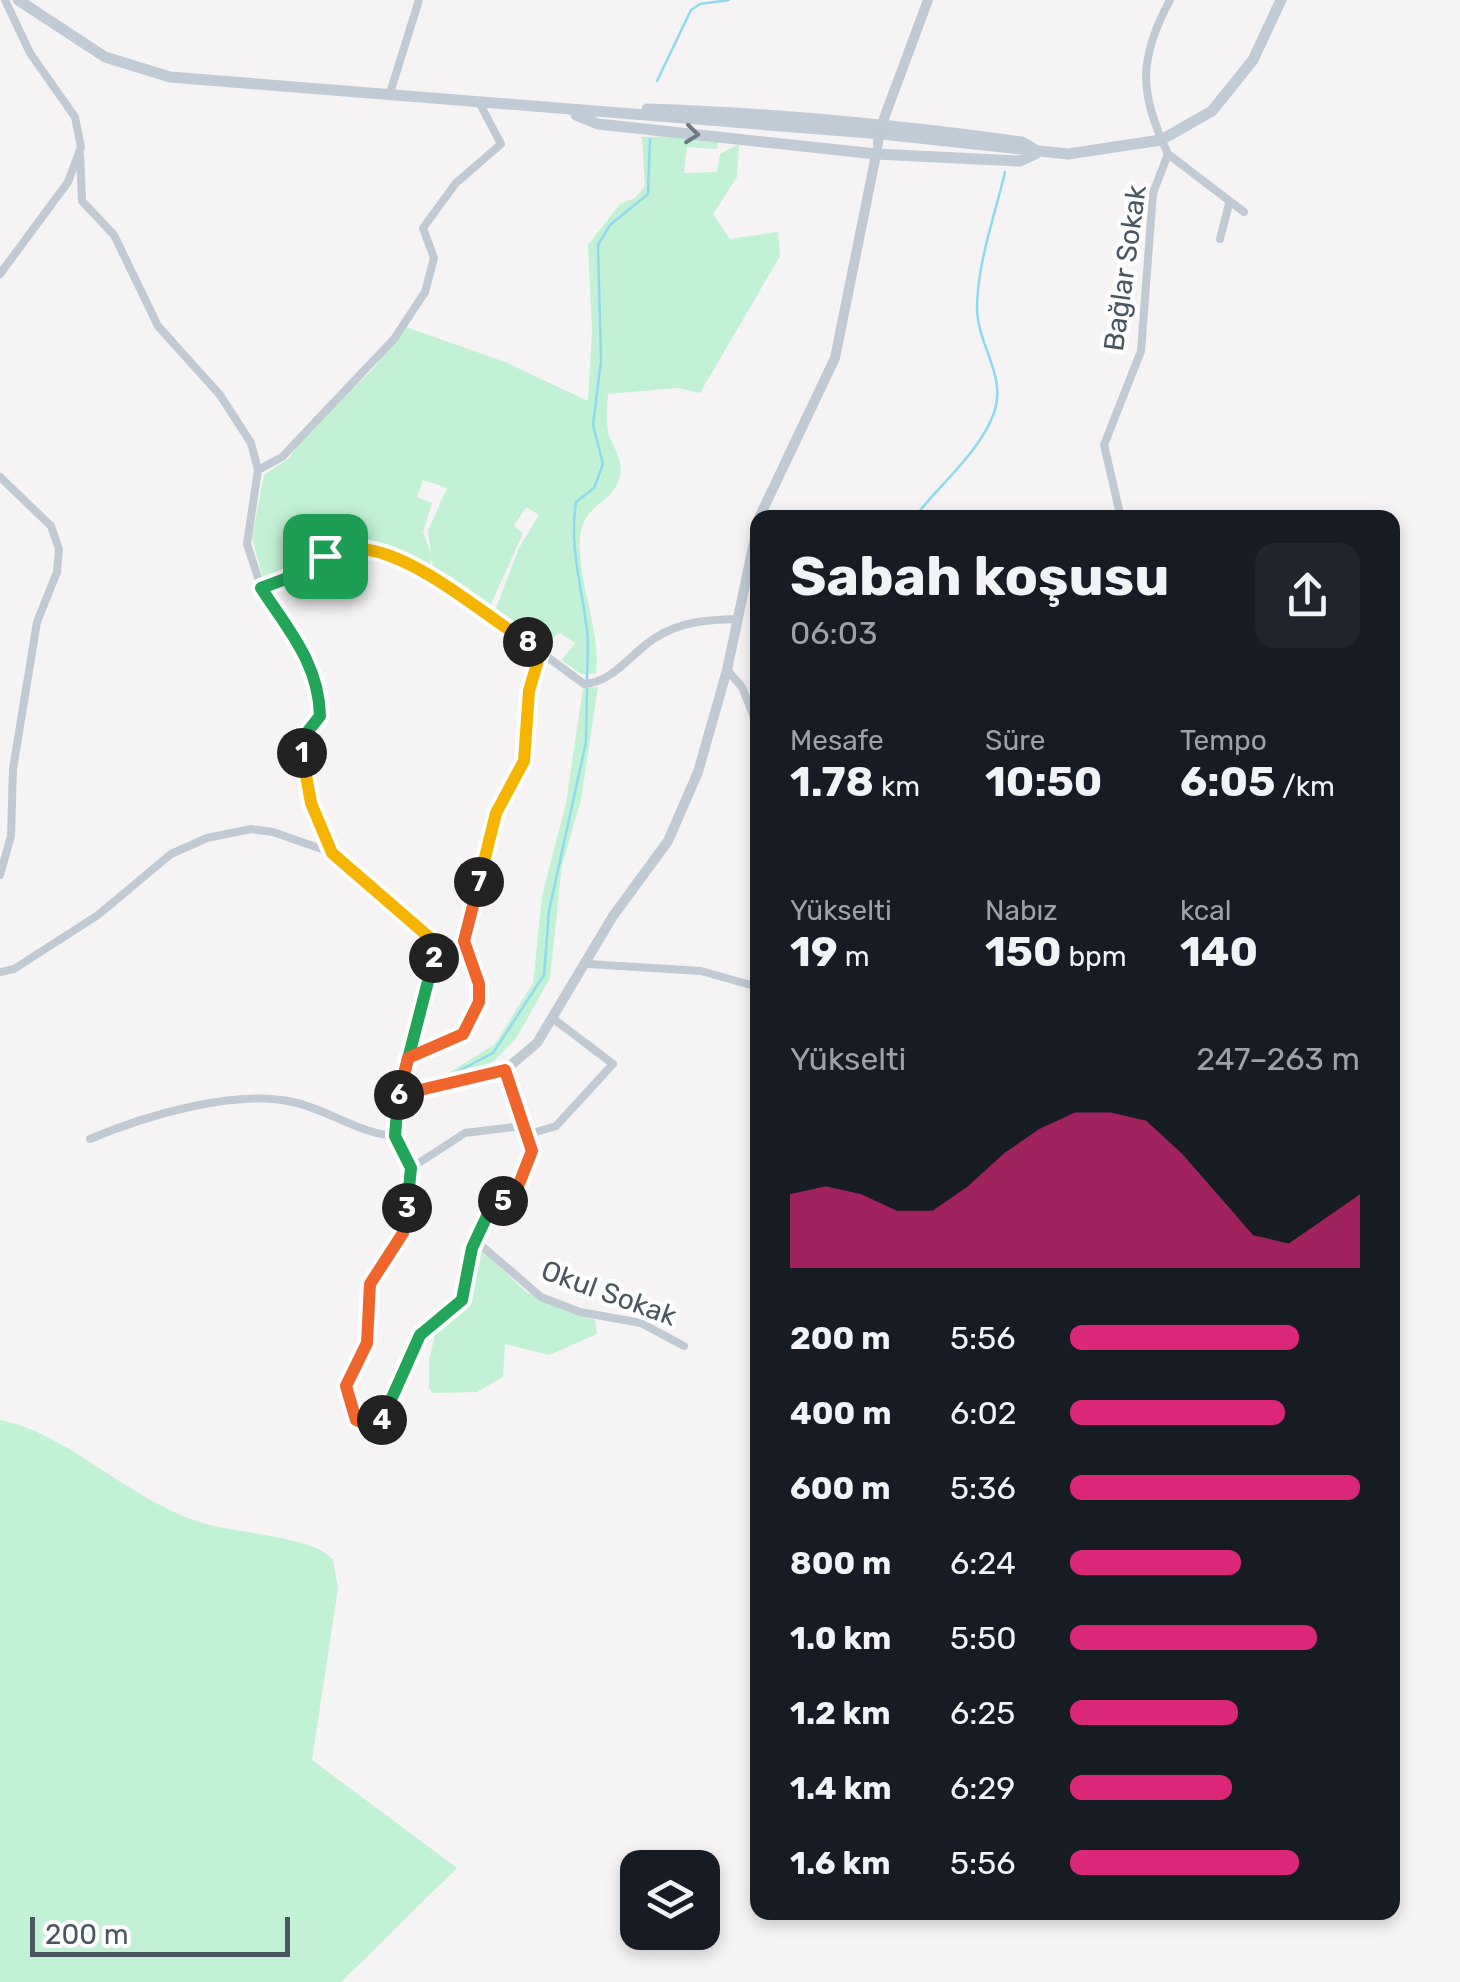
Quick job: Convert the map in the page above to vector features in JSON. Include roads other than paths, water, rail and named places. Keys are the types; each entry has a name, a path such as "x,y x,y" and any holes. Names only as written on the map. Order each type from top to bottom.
{"main road":[{"path":"18,0 86,47 146,72 200,81 882,134 1068,154 1162,140 1212,111 1236,87 1281,0"},
{"path":"562,110 765,112 1022,142 1038,152"},
{"path":"562,110 598,124 877,149 1020,161 1038,152"}],"street":[{"path":"5,0 23,41 74,118 82,202 114,235 158,326 220,395 251,443 258,470 247,544 261,588 292,628 316,692 320,716 305,735 302,765 311,803 332,853"},
{"path":"389,96 419,0"},
{"path":"763,510 835,358 880,127 928,0"},
{"name":"Bağlar Sokak","path":"1119,510 1104,445 1141,351 1153,193 1168,154 1150,106 1146,49 1170,0"},
{"path":"1271,23 1290,0"},
{"path":"258,470 282,457 365,372 424,292 434,258 423,228 456,183 501,144 480,104"},
{"path":"0,274 55,202 80,154"},
{"path":"1168,154 1244,212"},
{"path":"1220,239 1229,204"},
{"path":"0,477 51,526 59,549 53,583 37,622 13,769 11,836 0,875"},
{"path":"261,588 302,572 336,550 362,548 417,568 541,650 584,684 612,674 654,638 679,626 737,619"},
{"path":"398,1098 505,1070 537,1044 555,1020 614,916 680,818 698,772 726,670 750,558"},
{"path":"408,1058 463,1034 479,1002 479,984 464,934 492,824 524,761 529,691 541,650"},
{"path":"726,670 742,687 750,707"},
{"path":"0,972 14,969 98,915 171,854 207,838 262,829 332,853 437,944 398,1098 395,1136 411,1168 403,1233 370,1284 367,1343 346,1386 352,1414 365,1426 376,1425 386,1416 420,1335 462,1300 466,1266 475,1240 487,1216 517,1189 532,1151 505,1070"},
{"path":"588,964 701,971 750,986"},
{"path":"411,1168 465,1133 556,1126 614,1064 555,1020"},
{"path":"90,1139 162,1114 266,1098 296,1102 373,1134 395,1136"},
{"name":"Okul Sokak","path":"475,1240 541,1297 580,1312 641,1323 684,1346"}],"waterway":[{"path":"657,81 691,10 700,4 729,0"},
{"path":"587,680 588,637 574,519 576,502 594,488 603,464 593,425 601,361 598,245 610,225 648,194 650,139"},
{"path":"921,510 969,455 994,413 997,386 977,309 983,257 1005,172"},
{"path":"451,1075 493,1053 544,975 549,911 586,742 587,688"}]}
